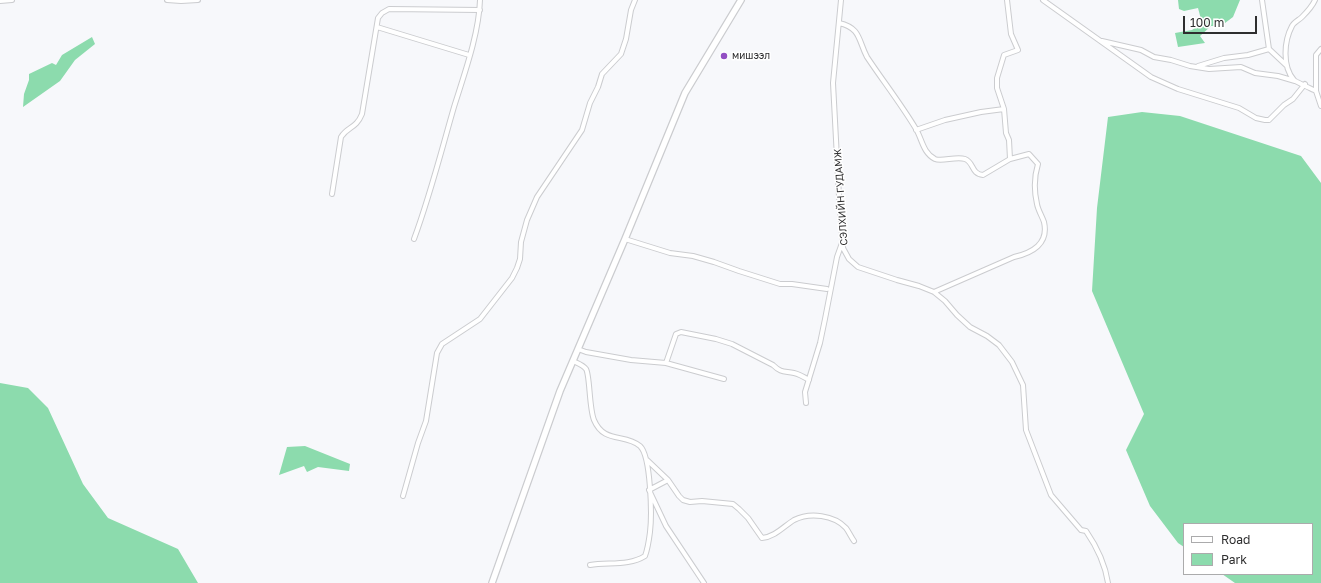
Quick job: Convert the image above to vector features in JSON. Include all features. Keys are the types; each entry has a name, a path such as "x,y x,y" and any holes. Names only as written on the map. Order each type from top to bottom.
{"main road":[{"path":"492,583 557,398 625,239 685,92 740,0"}],"street":[{"path":"0,1 12,0"},
{"path":"167,0 181,2 198,0"},
{"path":"414,240 427,203 470,55 480,10 480,0"},
{"path":"403,496 418,443 426,422 439,348 442,344 480,319 512,278 520,259 521,242 527,220 537,197 582,130 602,74 621,54 626,39 631,10 635,0"},
{"name":"СЭЛХИЙН ГУДАМЖ","path":"841,0 833,83 843,248 849,259 858,267 934,292 946,301 970,327 987,336 999,345 1012,362 1023,385 1026,430 1051,494 1081,530 1086,531 1094,543 1102,559 1108,583"},
{"path":"1007,0 1011,34 1018,50 1004,54 997,78 997,88 1004,109 1006,133 1009,140 1010,159"},
{"path":"1043,0 1152,77 1178,89 1231,105 1261,120 1269,120 1284,104 1293,99 1305,84"},
{"path":"1262,0 1269,49 1287,65 1295,81"},
{"path":"1287,65 1287,40 1293,25 1308,11 1315,0"},
{"path":"332,194 341,137 357,125 362,114 378,18 382,13 389,9 480,10"},
{"path":"839,23 853,28 857,33 861,46 867,57 916,130 923,146 934,158 940,160 952,158 966,160 970,162 975,171 983,175 1010,159 1029,154 1038,164 1034,177 1037,205 1044,222 1044,234 1041,242 1028,254 1014,257 934,292"},
{"path":"377,27 470,55"},
{"path":"1100,40 1141,50 1154,58 1171,60 1195,67 1209,69 1241,66 1255,72 1278,76 1305,84 1316,91"},
{"path":"1195,67 1224,58 1248,56 1269,49"},
{"path":"1321,49 1316,55 1316,91 1321,106"},
{"path":"916,130 945,120 981,112 1004,109"},
{"path":"625,239 670,253 693,256 714,262 780,284 792,284 828,289"},
{"path":"806,403 805,392 824,325 836,258 842,241"},
{"path":"666,363 673,340 676,334 681,332 716,339 732,344 773,365 778,370 798,374 808,380"},
{"path":"578,349 586,352 631,360 666,363 724,379"},
{"path":"573,362 584,367 587,372 590,404 594,421 600,429 609,436 634,442 645,452 649,490 650,528 648,547 645,556 630,562 590,565"},
{"path":"646,460 668,480 683,500 690,502 702,501 733,504 748,518 762,538 774,535 795,520 811,515 837,521 846,528 854,541"},
{"path":"649,490 668,480"},
{"path":"649,490 666,526 704,583"}],"green space":[{"path":"1178,0 1240,0 1233,17 1221,26 1211,26 1200,36 1205,43 1178,47 1175,33 1192,30 1202,23 1198,8 1184,11 1179,9"},
{"path":"92,37 95,44 75,60 60,81 23,107 24,94 29,80 29,74 52,63 56,65 62,55"},
{"path":"1142,112 1180,116 1301,156 1321,183 1321,583 1235,583 1223,575 1313,575 1313,523 1183,523 1183,546 1178,543 1150,506 1126,450 1144,414 1092,291 1097,208 1108,117"},
{"path":"0,383 28,388 48,408 83,484 108,518 178,549 198,583 0,583"},
{"path":"305,446 350,464 349,471 318,467 307,472 304,466 279,475 287,447"}],"place":[{"name":"мишээл","path":"724,56"}]}
